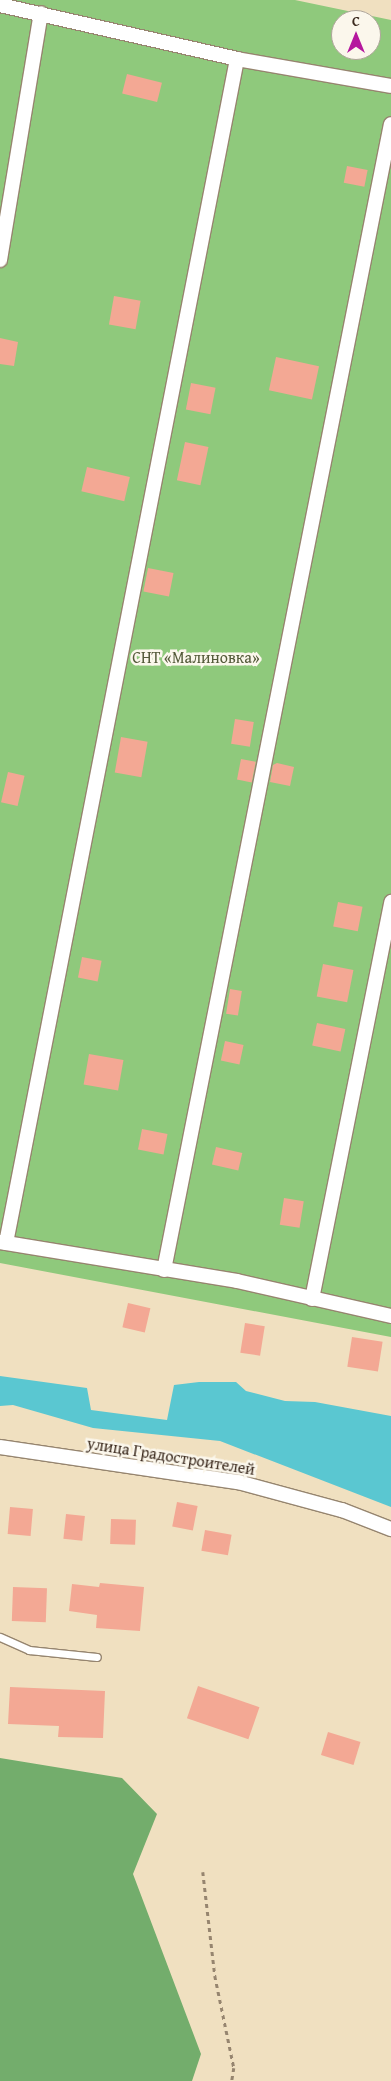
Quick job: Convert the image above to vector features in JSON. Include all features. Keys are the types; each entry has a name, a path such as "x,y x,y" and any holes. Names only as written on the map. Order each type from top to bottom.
{"street":[{"path":"0,5 237,59 391,86"},
{"path":"0,260 41,13"},
{"path":"237,59 3,1243 237,1281 391,1316"},
{"path":"164,1270 391,124"},
{"path":"312,1299 391,902"},
{"name":"улица Градостроителей","path":"0,1447 238,1482 342,1510 391,1529"}],"lane":[{"path":"0,1637 29,1650 96,1657"}],"path":[{"path":"203,1872 215,1976 234,2068 232,2081"}],"green space":[{"name":"СНТ «Малиновка»","path":"0,0 295,0 343,10 331,10 331,60 381,60 381,18 391,20 391,1337 0,1263"},
{"path":"0,1758 122,1778 157,1814 133,1874 201,2054 192,2081 0,2081"}],"water":[{"path":"0,1376 87,1388 91,1410 167,1420 174,1385 199,1382 236,1382 246,1391 285,1401 315,1402 391,1416 391,1507 220,1441 93,1428 13,1405 0,1406"}],"building":[{"path":"127,74 162,83 157,102 122,93"},
{"path":"347,166 368,170 364,187 344,183"},
{"path":"114,296 141,301 136,329 109,325"},
{"path":"0,338 18,342 14,366 0,364"},
{"path":"276,357 319,366 312,399 269,390"},
{"path":"191,383 216,388 210,414 186,410"},
{"path":"185,442 208,447 200,485 177,480"},
{"path":"87,467 130,477 124,501 81,491"},
{"path":"148,568 174,573 169,597 143,592"},
{"path":"235,719 254,722 250,747 231,744"},
{"path":"121,737 148,742 141,777 115,772"},
{"path":"241,759 256,762 252,782 237,780"},
{"path":"277,763 294,767 290,786 270,782 273,765"},
{"path":"8,772 25,776 18,806 1,802"},
{"path":"338,902 363,907 358,931 333,927"},
{"path":"82,957 102,961 98,981 78,978"},
{"path":"323,964 353,970 347,1002 317,996"},
{"path":"230,989 242,991 238,1016 226,1014"},
{"path":"317,1023 345,1029 341,1052 312,1045"},
{"path":"225,1041 244,1045 239,1065 221,1061"},
{"path":"89,1054 123,1060 118,1091 84,1085"},
{"path":"142,1129 168,1134 164,1155 138,1150"},
{"path":"216,1147 242,1153 238,1171 212,1165"},
{"path":"284,1198 304,1201 300,1228 280,1225"},
{"path":"128,1303 150,1308 145,1333 122,1327"},
{"path":"245,1323 265,1326 260,1356 240,1353"},
{"path":"352,1337 383,1342 378,1371 347,1367"},
{"path":"177,1502 198,1506 193,1531 172,1527"},
{"path":"10,1507 33,1509 31,1536 8,1534"},
{"path":"66,1514 85,1516 82,1541 63,1539"},
{"path":"111,1519 136,1520 135,1545 110,1544"},
{"path":"205,1530 232,1535 228,1555 201,1551"},
{"path":"100,1583 144,1587 140,1631 96,1628 97,1615 69,1611 72,1584 99,1587"},
{"path":"13,1587 47,1588 46,1622 12,1621"},
{"path":"198,1686 259,1707 248,1739 187,1718"},
{"path":"10,1687 105,1691 103,1738 58,1737 59,1726 8,1724"},
{"path":"328,1732 361,1742 353,1765 321,1755"}]}
